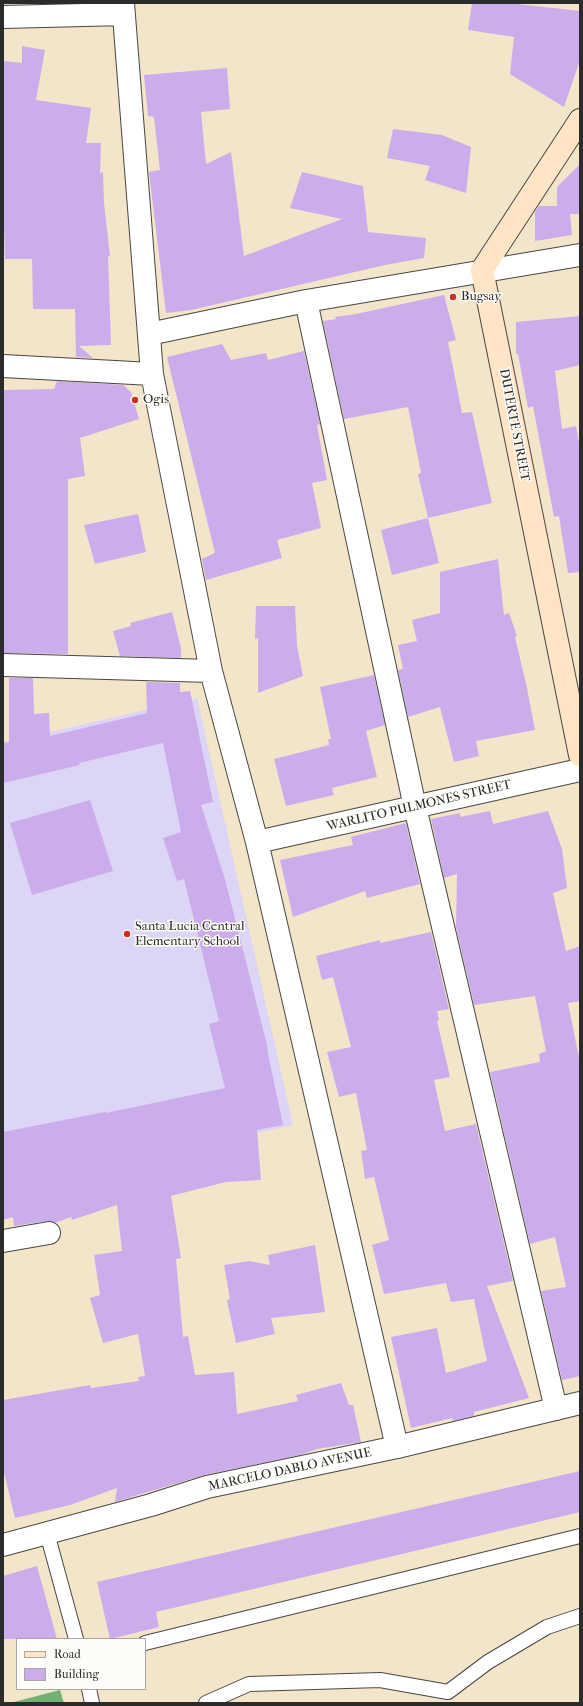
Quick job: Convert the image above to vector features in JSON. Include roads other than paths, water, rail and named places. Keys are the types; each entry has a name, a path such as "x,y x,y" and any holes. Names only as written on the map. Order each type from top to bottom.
{"main road":[{"path":"482,270 580,120"},
{"name":"DUTERTE STREET","path":"482,270 580,755"}],"street":[{"path":"3,17 123,8 152,374 211,671 257,842 397,1447"},
{"path":"149,334 306,301 482,270 580,255"},
{"path":"306,301 415,807 556,1409"},
{"path":"3,366 152,374"},
{"path":"3,664 211,671"},
{"name":"WARLITO PULMONES STREET","path":"257,842 580,770"},
{"path":"3,1241 49,1233"},
{"name":"MARCELO DABLO AVENUE","path":"3,1545 207,1488 397,1447 580,1403"}],"lane":[{"path":"47,1533 76,1638"},
{"path":"146,1644 580,1536"},
{"path":"206,1703 249,1684 380,1680 448,1692 488,1662 547,1627 580,1616"},
{"path":"89,1690 92,1703"}],"place":[{"name":"Bugsay","path":"453,297"},
{"name":"Ogis","path":"135,400"},
{"name":"Santa Lucia Central Elementary School","path":"127,934"}]}
